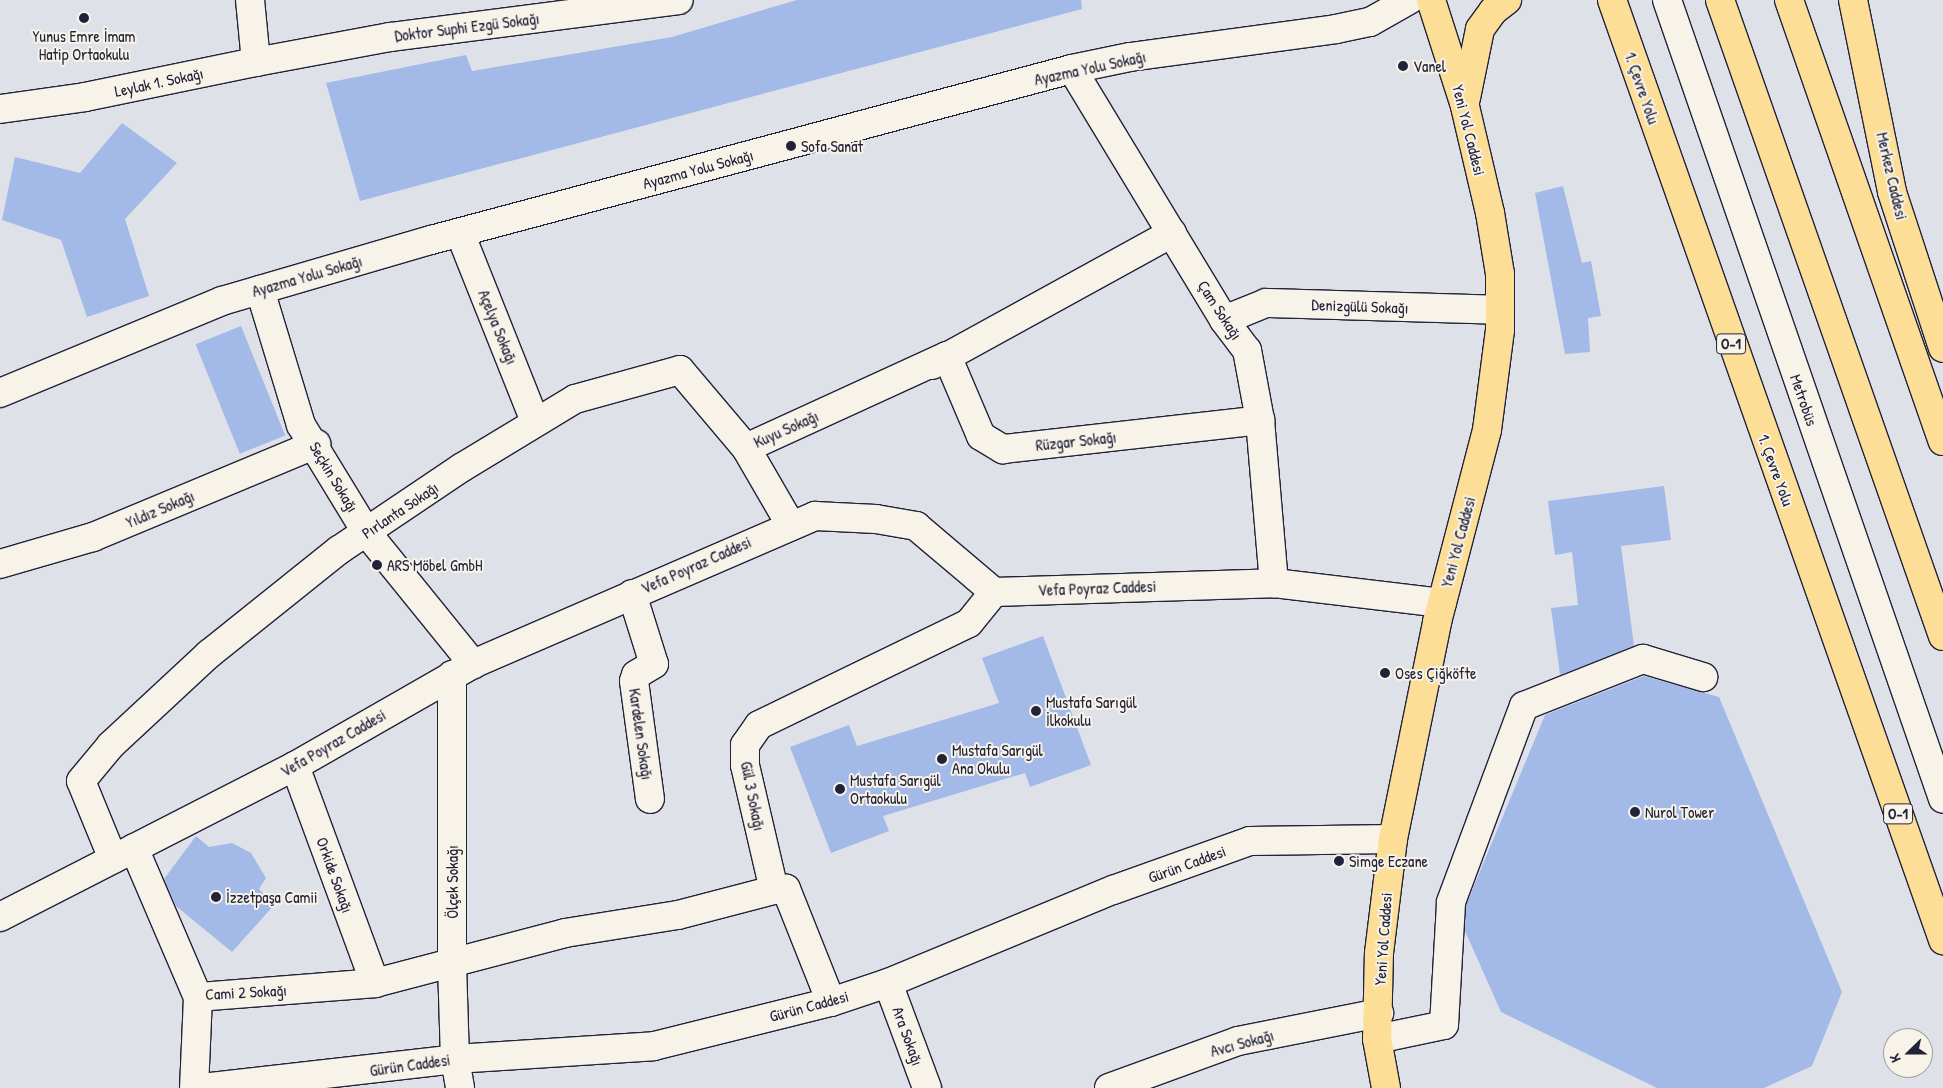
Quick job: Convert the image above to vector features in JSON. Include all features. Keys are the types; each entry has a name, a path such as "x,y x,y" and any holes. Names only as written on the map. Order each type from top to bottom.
{"main road":[{"name":"Yeni Yol Caddesi","path":"1386,1088 1378,1026 1378,953 1393,839 1442,603 1487,430 1496,371 1500,310 1500,274 1490,213 1465,106 1431,0"},
{"path":"1465,106 1480,29 1493,11 1507,0"},
{"name":"1. Çevre Yolu","path":"1612,0 1943,940"},
{"path":"1720,0 1939,624"},
{"path":"1789,0 1943,440"},
{"path":"1835,0 1858,32"},
{"name":"Merkez Caddesi","path":"1853,0 1892,192 1943,348"}],"street":[{"path":"250,0 256,62"},
{"name":"Doktor Suphi Ezgü Sokağı","path":"256,62 390,37 679,0"},
{"name":"Ayazma Yolu Sokağı","path":"0,393 204,308 260,290 460,233 1072,69 1130,57 1336,29 1370,22 1409,0"},
{"name":"Metrobüs","path":"1667,0 1881,625 1943,799"},
{"name":"Leylak 1. Sokağı","path":"0,109 85,97 256,62"},
{"name":"Çam Sokağı","path":"1072,69 1224,320 1247,350 1260,420 1274,583"},
{"name":"Açelya Sokağı","path":"460,233 535,421"},
{"name":"Kuyu Sokağı","path":"746,448 827,423 1172,233"},
{"name":"Seçkin Sokağı","path":"260,290 301,425 316,444 367,533 442,625 463,670"},
{"name":"Denizgülü Sokağı","path":"1224,320 1266,303 1500,310"},
{"name":"Rüzgar Sokağı","path":"948,356 981,436 1003,450 1260,420"},
{"name":"Pırlanta Sokağı","path":"124,853 81,781 111,745 209,654 339,550 535,421 575,399 680,370 746,448 790,524"},
{"name":"Yıldız Sokağı","path":"0,564 93,537 316,444"},
{"name":"Vefa Poyraz Caddesi","path":"0,917 295,766 463,670 790,524 815,516 876,519 916,526 994,592 1274,583 1442,603"},
{"name":"Gül 3 Sokağı","path":"774,890 745,765 745,745 759,725 969,623 994,592"},
{"name":"Kardelen Sokağı","path":"632,594 654,664 636,675 634,681 650,798"},
{"name":"Avcı Sokağı","path":"1108,1088 1238,1040 1378,1026 1444,1025 1451,902 1524,706 1643,659 1703,677"},
{"name":"Ölçek Sokağı","path":"460,1088 455,1059 452,964 463,670"},
{"name":"Orkide Sokağı","path":"295,766 376,983"},
{"name":"Gürün Caddesi","path":"202,1088 344,1081 455,1059 654,1046 831,1002 888,983 1113,890 1250,841 1393,839"},
{"name":"Cami 2 Sokağı","path":"124,853 198,997 376,983 565,934 678,915 774,890"},
{"path":"774,890 786,889 831,1002"},
{"name":"Ara Sokağı","path":"888,983 927,1088"},
{"path":"194,1088 198,997"}],"building":[{"path":"797,0 1081,0 1082,9 360,201 326,83 466,55 472,71 672,37"},
{"path":"122,123 177,163 125,219 149,296 87,317 61,240 2,220 15,157 80,173"},
{"path":"1563,186 1582,263 1591,261 1601,316 1588,318 1590,352 1565,354 1535,193"},
{"path":"241,326 285,435 240,454 196,344"},
{"path":"1664,486 1671,540 1621,546 1634,646 1560,675 1551,608 1578,605 1572,552 1555,555 1548,501"},
{"path":"1043,636 1091,765 1030,787 1025,773 883,816 889,831 831,853 790,747 849,725 857,746 999,703 982,658"},
{"name":"Nurol Tower","path":"1644,676 1719,697 1842,992 1812,1066 1764,1088 1657,1088 1501,1012 1465,931 1466,905 1545,715"},
{"name":"İzzetpaşa Camii","path":"196,836 209,847 232,843 251,853 266,878 259,889 274,905 232,952 176,906 164,879"}],"place":[{"name":"Yunus Emre İmam Hatip Ortaokulu","path":"84,18"},
{"name":"Vanel","path":"1403,66"},
{"name":"Sofa Sanat","path":"791,146"},
{"name":"ARS Möbel GmbH","path":"377,565"},
{"name":"Oses Çiğköfte","path":"1385,673"},
{"name":"Mustafa Sarıgül İlkokulu","path":"1036,711"},
{"name":"Mustafa Sarıgül Ana Okulu","path":"942,759"},
{"name":"Mustafa Sarıgül Ortaokulu","path":"840,789"},
{"name":"Nurol Tower","path":"1635,812"},
{"name":"Simge Eczane","path":"1339,861"},
{"name":"İzzetpaşa Camii","path":"216,897"}]}
